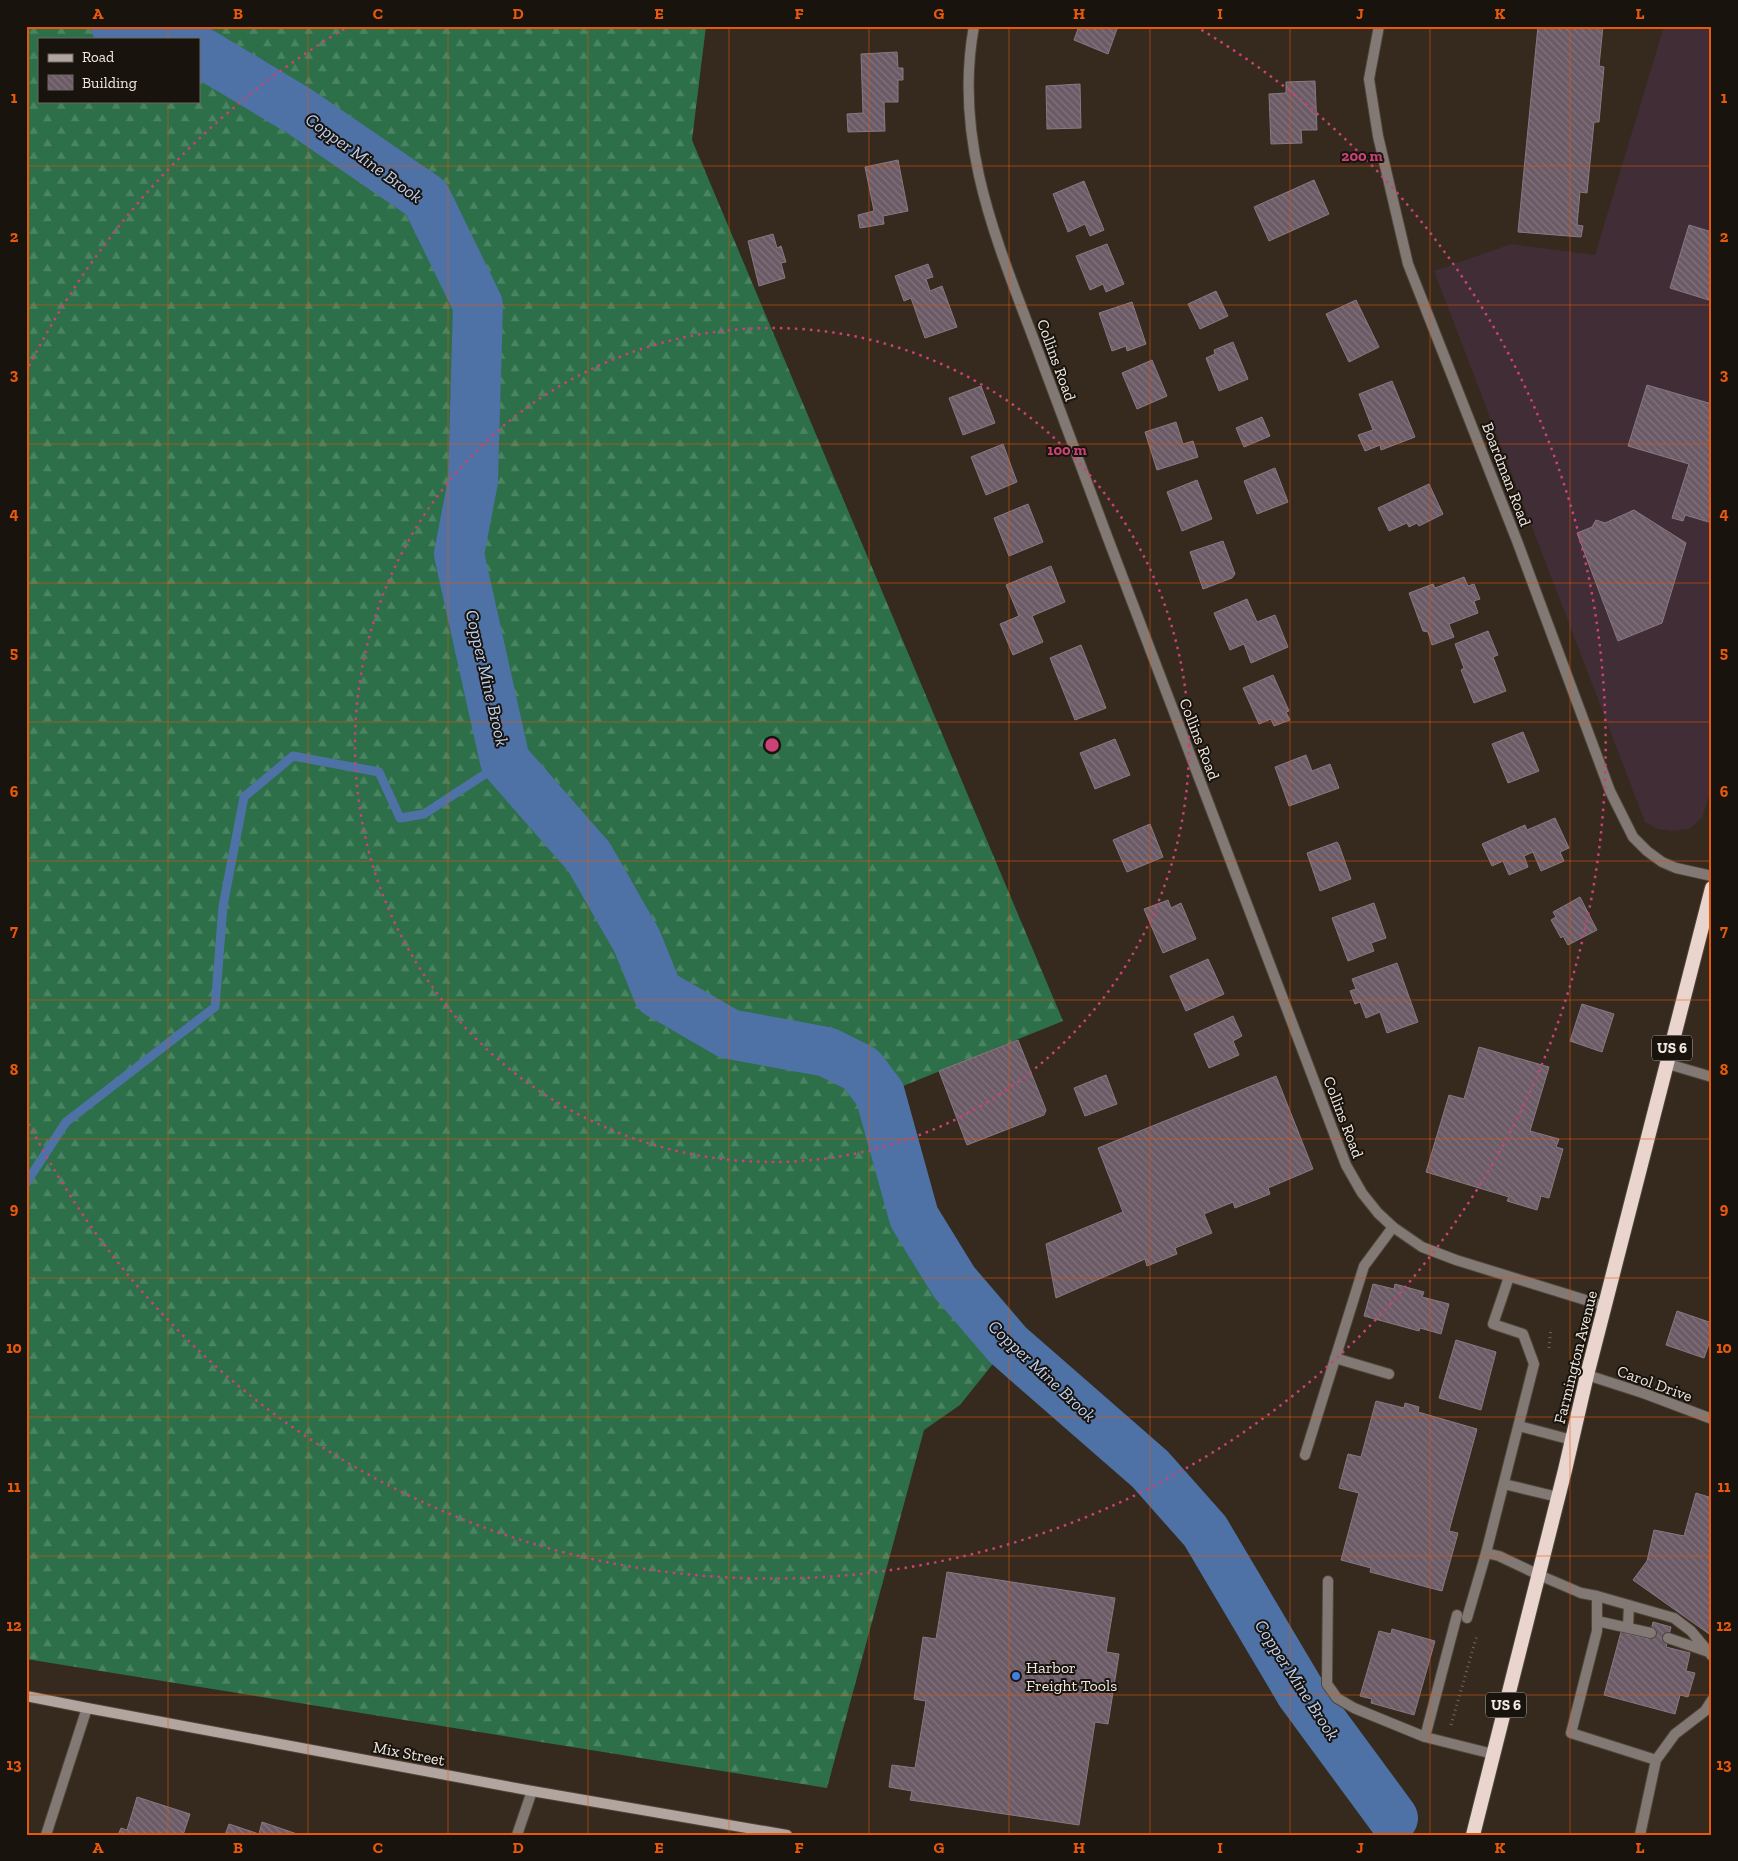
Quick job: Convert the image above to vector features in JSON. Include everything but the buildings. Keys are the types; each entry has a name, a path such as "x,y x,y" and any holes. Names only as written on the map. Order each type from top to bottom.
{"highway":[{"name":"Farmington Avenue","path":"1473,1835 1539,1575 1587,1375 1712,888"}],"main road":[{"name":"Mix Street","path":"26,1696 532,1791 787,1835"}],"street":[{"name":"Collins Road","path":"974,26 967,81 969,128 982,193 1016,293 1346,1165 1371,1204 1393,1227 1422,1247 1509,1277 1605,1306"},
{"name":"Boardman Road","path":"1379,26 1369,79 1378,136 1408,264 1517,542 1610,791 1633,836 1647,851 1662,862 1676,868 1712,876"},
{"path":"1668,1064 1712,1077"},
{"path":"1305,1455 1364,1266 1393,1227"},
{"path":"1425,1737 1462,1617 1486,1553 1534,1364 1523,1334 1493,1324 1509,1277"},
{"path":"1336,1358 1390,1374"},
{"name":"Carol Drive","path":"1587,1375 1712,1419"},
{"path":"1519,1426 1572,1440"},
{"path":"1504,1484 1558,1497"},
{"path":"1486,1553 1499,1556 1581,1593 1674,1618 1691,1632 1711,1654"},
{"path":"1328,1581 1327,1684 1337,1698 1354,1708 1425,1737 1493,1754"},
{"path":"1597,1596 1597,1631 1571,1733 1656,1760"},
{"path":"1628,1627 1629,1605"},
{"path":"1597,1620 1651,1633"},
{"path":"1668,1638 1711,1654"},
{"path":"1640,1835 1656,1760 1675,1734 1705,1711 1712,1700"},
{"path":"46,1835 87,1708"},
{"path":"518,1835 532,1791"}],"shaded area":[{"path":"1664,26 1712,26 1712,787 1702,818 1689,829 1672,831 1658,829 1645,822 1434,271 1511,244 1595,255"}],"green space":[{"path":"26,26 706,26 692,140 1063,1021 881,1095 914,1217 954,1282 1008,1345 960,1405 924,1430 827,1788 26,1659"}],"waterway":[{"name":"Copper Mine Brook","path":"116,26 161,38"},
{"name":"Copper Mine Brook","path":"200,52 299,111 426,198 478,305 473,481 459,554 505,761 589,857 637,941 658,993 729,1034 827,1052 861,1069 880,1094 914,1217 954,1282 1008,1345 1150,1469 1205,1531 1301,1693 1393,1818"},
{"path":"26,1183 66,1122 215,1007 223,906 244,797 293,756 379,772 400,818 424,814 505,761"}],"place":[{"name":"Harbor Freight Tools","path":"1016,1676"}]}
